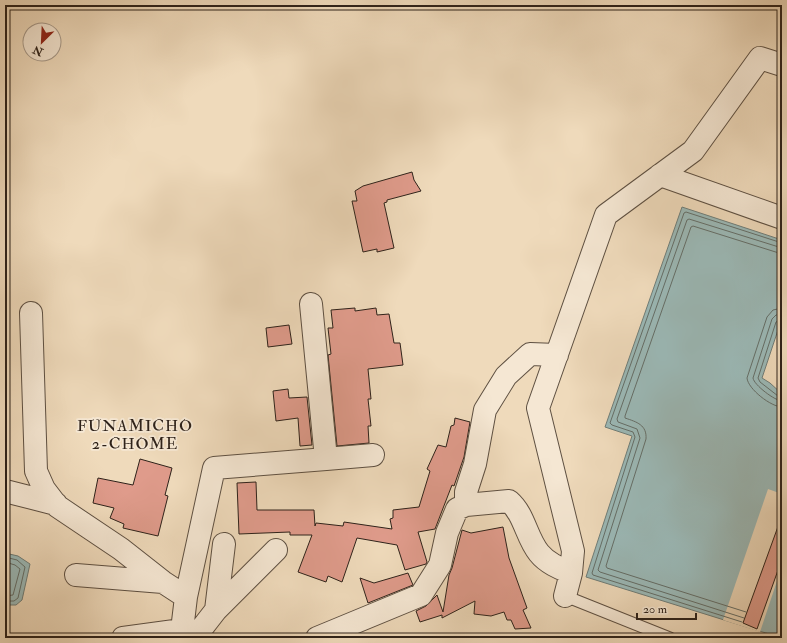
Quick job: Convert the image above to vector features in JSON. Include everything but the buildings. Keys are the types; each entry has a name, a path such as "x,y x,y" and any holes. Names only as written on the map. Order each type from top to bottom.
{"street":[{"path":"565,596 571,573 573,551 538,408 606,215 694,151 760,58 782,65"},
{"path":"660,175 782,218"},
{"path":"312,304 326,459"},
{"path":"31,313 36,471 44,489 56,504 121,549 163,582 186,597"},
{"path":"466,504 466,492 475,464 485,410 506,376 530,354 557,355"},
{"path":"191,635 186,597 214,468 372,455"},
{"path":"5,491 56,504"},
{"path":"317,638 421,595 440,565 447,533 458,509 466,504 509,501 517,508 538,552 553,566 571,573"},
{"path":"216,610 224,544"},
{"path":"123,638 191,635 276,550"},
{"path":"76,575 163,582"}],"lane":[{"path":"565,596 670,638"}],"water":[{"path":"682,207 782,240 782,318 762,378 782,394 782,638 586,577 632,436 605,427"},
{"path":"5,553 18,556 30,564 22,600 16,605 5,605"}],"pier":[{"path":"768,489 782,494 782,566 760,632 723,620"}],"district":[{"name":"FUNAMICHO 2-CHOME","path":"135,435"}]}
